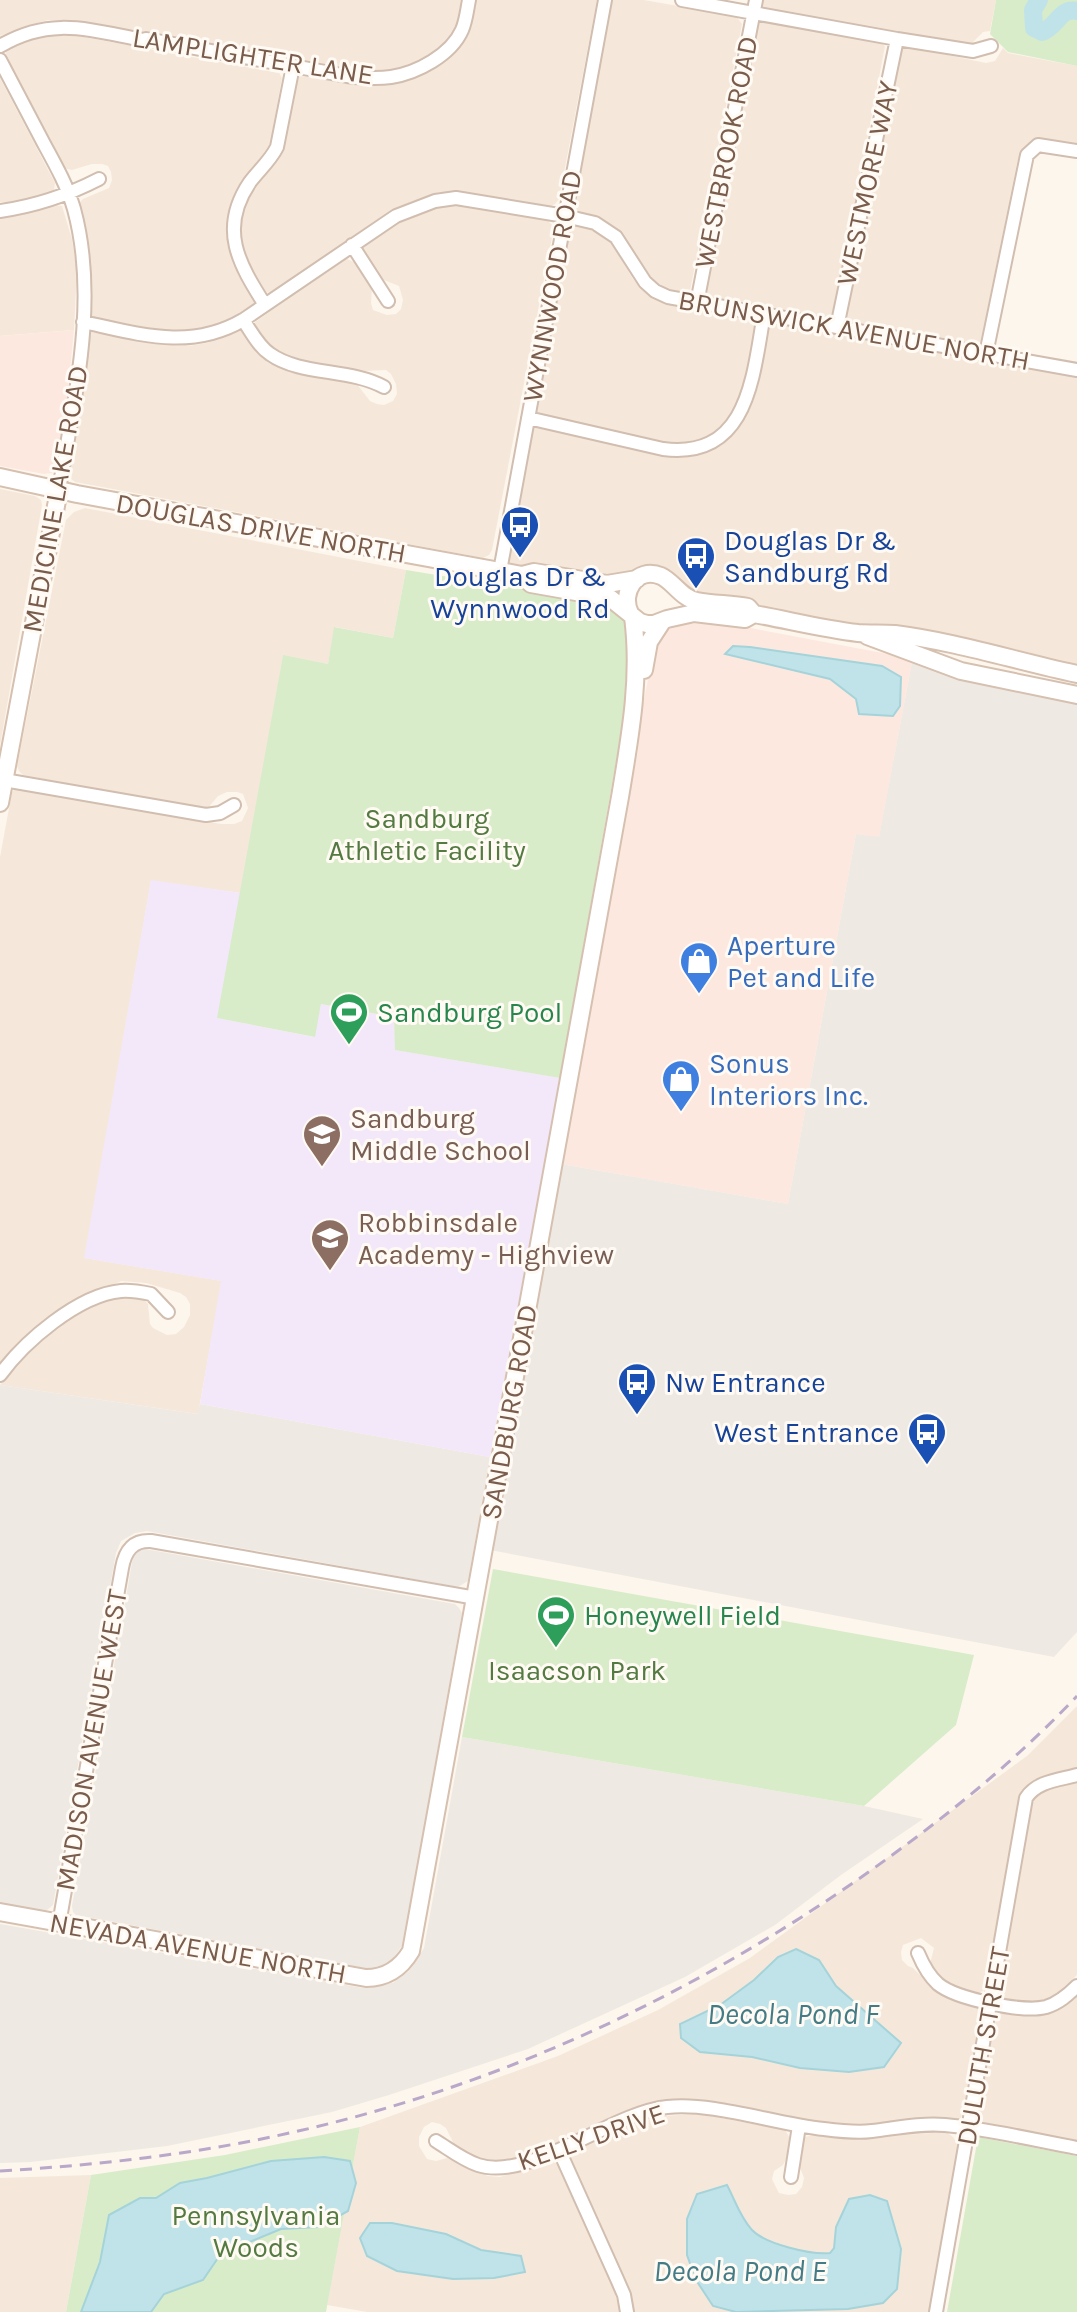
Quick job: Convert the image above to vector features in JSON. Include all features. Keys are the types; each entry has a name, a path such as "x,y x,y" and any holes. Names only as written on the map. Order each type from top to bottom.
{"street":[{"name":"LAMPLIGHTER LANE","path":"0,46 43,28 62,27 369,78 391,77 413,71 432,61 456,40 465,22 469,0"},
{"name":"WYNNWOOD ROAD","path":"500,571 605,0"},
{"path":"682,0 754,6 897,39 973,51 991,46"},
{"name":"WESTBROOK ROAD","path":"697,303 754,6"},
{"name":"WESTMORE WAY","path":"837,327 897,39"},
{"name":"MEDICINE LAKE ROAD","path":"0,60 69,194 82,257 83,322 78,375 59,490 4,760 0,803"},
{"path":"265,305 239,261 235,227 243,194 277,147 293,66"},
{"path":"986,354 1024,161 1033,148 1046,145 1077,151"},
{"path":"0,211 27,207 69,194 99,179"},
{"name":"BRUNSWICK AVENUE NORTH","path":"83,322 185,339 216,333 243,320 396,216 435,201 456,198 595,223 606,229 623,247 645,282 668,297 1077,370"},
{"path":"352,245 388,301"},
{"path":"528,418 663,449 689,450 709,442 724,433 744,406 752,381 764,314"},
{"path":"243,320 267,353 277,358 300,366 362,377 384,387"},
{"name":"DOUGLAS DRIVE NORTH","path":"0,477 522,575 534,572 607,584 656,575 689,598 748,607 754,614 858,633 907,636 1077,674"},
{"name":"DOUGLAS DRIVE NORTH","path":"522,575 531,584 610,598 647,624 694,613 745,619 754,614"},
{"path":"632,615 626,595 637,579"},
{"path":"664,620 672,613 676,600 672,586"},
{"name":"SANDBURG ROAD","path":"632,615 637,660 633,689 635,706"},
{"name":"SANDBURG ROAD","path":"394,1971 406,1960 414,1938 635,706 642,691 649,642 664,620"},
{"name":"DOUGLAS DRIVE NORTH","path":"858,633 952,668 1077,695"},
{"path":"4,780 206,815 220,813 234,805"},
{"path":"0,1375 26,1345 49,1325 105,1295 120,1291 151,1294 168,1312"},
{"name":"MADISON AVENUE WEST","path":"59,1924 124,1557 128,1549 142,1541 151,1541 476,1598"},
{"name":"DULUTH STREET","path":"936,2312 1026,1798 1038,1785 1077,1775"},
{"name":"NEVADA AVENUE NORTH","path":"0,1912 366,1978 394,1971"},
{"path":"918,1953 925,1970 939,1985 956,1994 991,2002 1023,2008 1048,2006 1077,1986"},
{"name":"KELLY DRIVE","path":"436,2141 477,2165 510,2167 559,2150 623,2119 667,2107 710,2109 849,2132 945,2125 1077,2148"},
{"path":"791,2177 799,2126"},
{"path":"559,2150 624,2295 627,2312"}],"shaded area":[{"path":"0,0 461,0 457,24 450,38 439,49 383,73 358,76 69,22 48,20 0,36"},
{"path":"473,0 597,0 559,199 551,206 464,192 439,192 392,209 271,293 264,292 244,265 238,236 241,211 252,184 276,161 280,152 297,78 373,86 406,80 434,66"},
{"path":"609,0 644,0 736,16 742,24 690,291 685,294 657,286 643,272 615,232 572,210"},
{"path":"759,0 996,0 990,31 983,32 970,45 763,9 759,6"},
{"path":"758,21 885,46 834,314 828,320 708,298 703,292 754,25"},
{"path":"62,33 279,73 282,78 270,144 237,190 228,217 227,239 233,264 254,303 250,309 223,326 181,334 89,314 78,204 109,188 111,172 108,166 102,164 72,170 63,168 5,56 8,47 44,34"},
{"path":"905,46 986,63 995,61 1003,48 1008,53 1077,66 1077,147 1037,141 1028,144 1021,152 981,341 971,347 845,323 899,49"},
{"path":"0,78 55,183 49,195 0,202"},
{"path":"465,203 548,221 554,227 489,555 483,558 75,482 70,478 68,470 90,332 188,346 207,343 239,330 245,333 269,363 280,368 356,383 370,401 377,404 393,401 397,394 396,384 386,370 364,371 286,358 266,346 254,323 345,258 354,262 372,288 373,310 387,315 396,314 403,300 399,286 384,280 363,247 411,213 436,204"},
{"path":"62,206 72,239 77,271 74,330 0,336 0,216"},
{"path":"567,226 596,231 612,244 633,279 643,291 656,299 755,322 744,393 735,414 702,442 674,446 536,415 534,411"},
{"path":"775,324 1077,377 1077,671 699,595 671,577 595,579 507,562 530,428 667,457 690,456 710,450 741,425 751,407 757,390 767,329"},
{"path":"74,330 55,468 52,473 44,474 0,466 0,336"},
{"path":"0,489 35,496 42,505 0,746"},
{"path":"85,508 406,570 393,638 335,627 328,664 283,656 241,893 151,881 85,1258 222,1281 198,1414 0,1385 27,1353 95,1303 115,1297 141,1297 148,1304 150,1324 167,1335 176,1334 190,1315 190,1304 180,1293 146,1283 122,1281 75,1300 46,1318 0,1367 0,857 12,792 20,788 221,824 242,821 248,808 243,794 237,792 218,796 208,808 202,809 23,775 19,771 17,766 66,520 74,512"},
{"path":"719,622 888,654 912,662 879,838 856,834 788,1204 561,1164 638,750 649,654 664,631 683,624"},
{"path":"912,662 964,679 1077,702 1077,1632 1054,1657 490,1550 561,1164 788,1204 856,834 879,837"},
{"name":"Sandburg Middle School","path":"151,880 241,893 218,1018 314,1037 321,1004 394,1017 396,1050 560,1078 490,1457 200,1404 221,1281 84,1258"},
{"path":"0,1385 197,1414 200,1404 490,1457 468,1581 458,1587 147,1531 135,1533 121,1541 116,1553 53,1905 39,1912 0,1904"},
{"path":"145,1549 455,1604 462,1613 403,1944 393,1959 383,1966 370,1969 73,1912 133,1557"},
{"path":"1077,1706 1077,1769 1037,1780 1020,1796 985,1990 977,1994 958,1991 940,1981 929,1968 934,1948 921,1938 903,1945 901,1952 902,1960 933,1988 950,2000 978,2006 981,2010 961,2119 956,2122 843,2126 725,2107 670,2103 638,2108 503,2165 485,2163 456,2148 446,2128 432,2122 424,2127 419,2137 419,2146 427,2159 436,2161 447,2158 488,2176 500,2177 546,2161 552,2160 558,2164 612,2283 620,2312 367,2312 327,2305 360,2127 558,2056 658,2010 750,1958 1027,1756"},
{"path":"462,1737 864,1806 923,1819 775,1925 685,1977 528,2049 332,2112 167,2146 0,2163 0,1924 363,1988 393,1983 409,1971 424,1948"},
{"path":"1077,1781 1077,1975 1047,2002 1031,2006 1002,2000 998,1993 1031,1804 1041,1793"},
{"path":"1077,1993 1077,2144 975,2123 997,2013 1037,2016 1049,2013 1065,2005"},
{"path":"700,2114 785,2130 790,2138 786,2159 774,2171 772,2179 779,2193 788,2195 796,2194 802,2187 804,2178 799,2165 805,2137 848,2139 946,2132 953,2137 958,2145 929,2312 763,2312 848,2309 901,2249 887,2202 836,2227 834,2248 831,2253 822,2254 787,2248 755,2234 742,2218 727,2185 697,2194 687,2219 713,2305 736,2312 634,2312 570,2154 573,2149 609,2132 659,2116"},
{"path":"91,2175 66,2312 0,2312 0,2178"}],"green space":[{"path":"996,0 1077,0 1077,66 1008,52 990,34"},
{"name":"Sandburg Athletic Facility","path":"406,570 602,602 628,624 630,683 560,1078 395,1050 394,1017 321,1004 315,1037 217,1018 283,655 328,664 334,627 393,638"},
{"name":"Isaacson Park","path":"493,1569 974,1655 956,1725 864,1806 462,1737"},
{"name":"Pennsylvania Woods","path":"360,2127 326,2312 66,2312 91,2175 225,2155"},
{"path":"978,2137 1077,2156 1077,2312 947,2312"}],"water":[{"path":"733,646 882,666 901,677 900,706 893,716 859,714 856,699 830,679 725,654"},
{"name":"Decola Pond F","path":"796,1949 819,1960 836,1986 901,2043 884,2067 849,2072 800,2068 752,2057 700,2052 681,2038 680,2024 720,2005 754,1980 778,1957"},
{"path":"324,2157 350,2161 356,2183 348,2211 319,2227 281,2229 240,2246 218,2258 203,2280 164,2294 151,2312 81,2312 100,2262 109,2215 140,2198 156,2198 180,2183 271,2161"},
{"name":"Decola Pond E","path":"727,2185 744,2220 758,2235 789,2248 812,2252 830,2253 834,2248 836,2227 849,2199 870,2195 887,2201 901,2249 897,2289 883,2303 848,2309 736,2312 713,2306 696,2280 687,2255 687,2219 697,2194"},
{"path":"370,2223 392,2223 446,2234 481,2250 521,2256 525,2272 494,2278 453,2279 397,2271 367,2256 360,2238"}],"waterway":[{"path":"1039,0 1033,10 1034,28 1042,32 1066,12 1077,11"}],"railway":[{"path":"0,2171 148,2158 294,2132 455,2086 534,2056 686,1985 830,1898 969,1796 1014,1758 1077,1696"}],"place":[{"name":"Douglas Dr & Wynnwood Rd","path":"520,559"},
{"name":"Douglas Dr & Sandburg Rd","path":"696,590"},
{"name":"Aperture Pet and Life","path":"699,995"},
{"name":"Sandburg Pool","path":"349,1046"},
{"name":"Sonus Interiors Inc.","path":"681,1113"},
{"name":"Sandburg Middle School","path":"322,1168"},
{"name":"Robbinsdale Academy - Highview","path":"330,1272"},
{"name":"Nw Entrance","path":"637,1416"},
{"name":"West Entrance","path":"927,1466"},
{"name":"Honeywell Field","path":"556,1649"}]}
